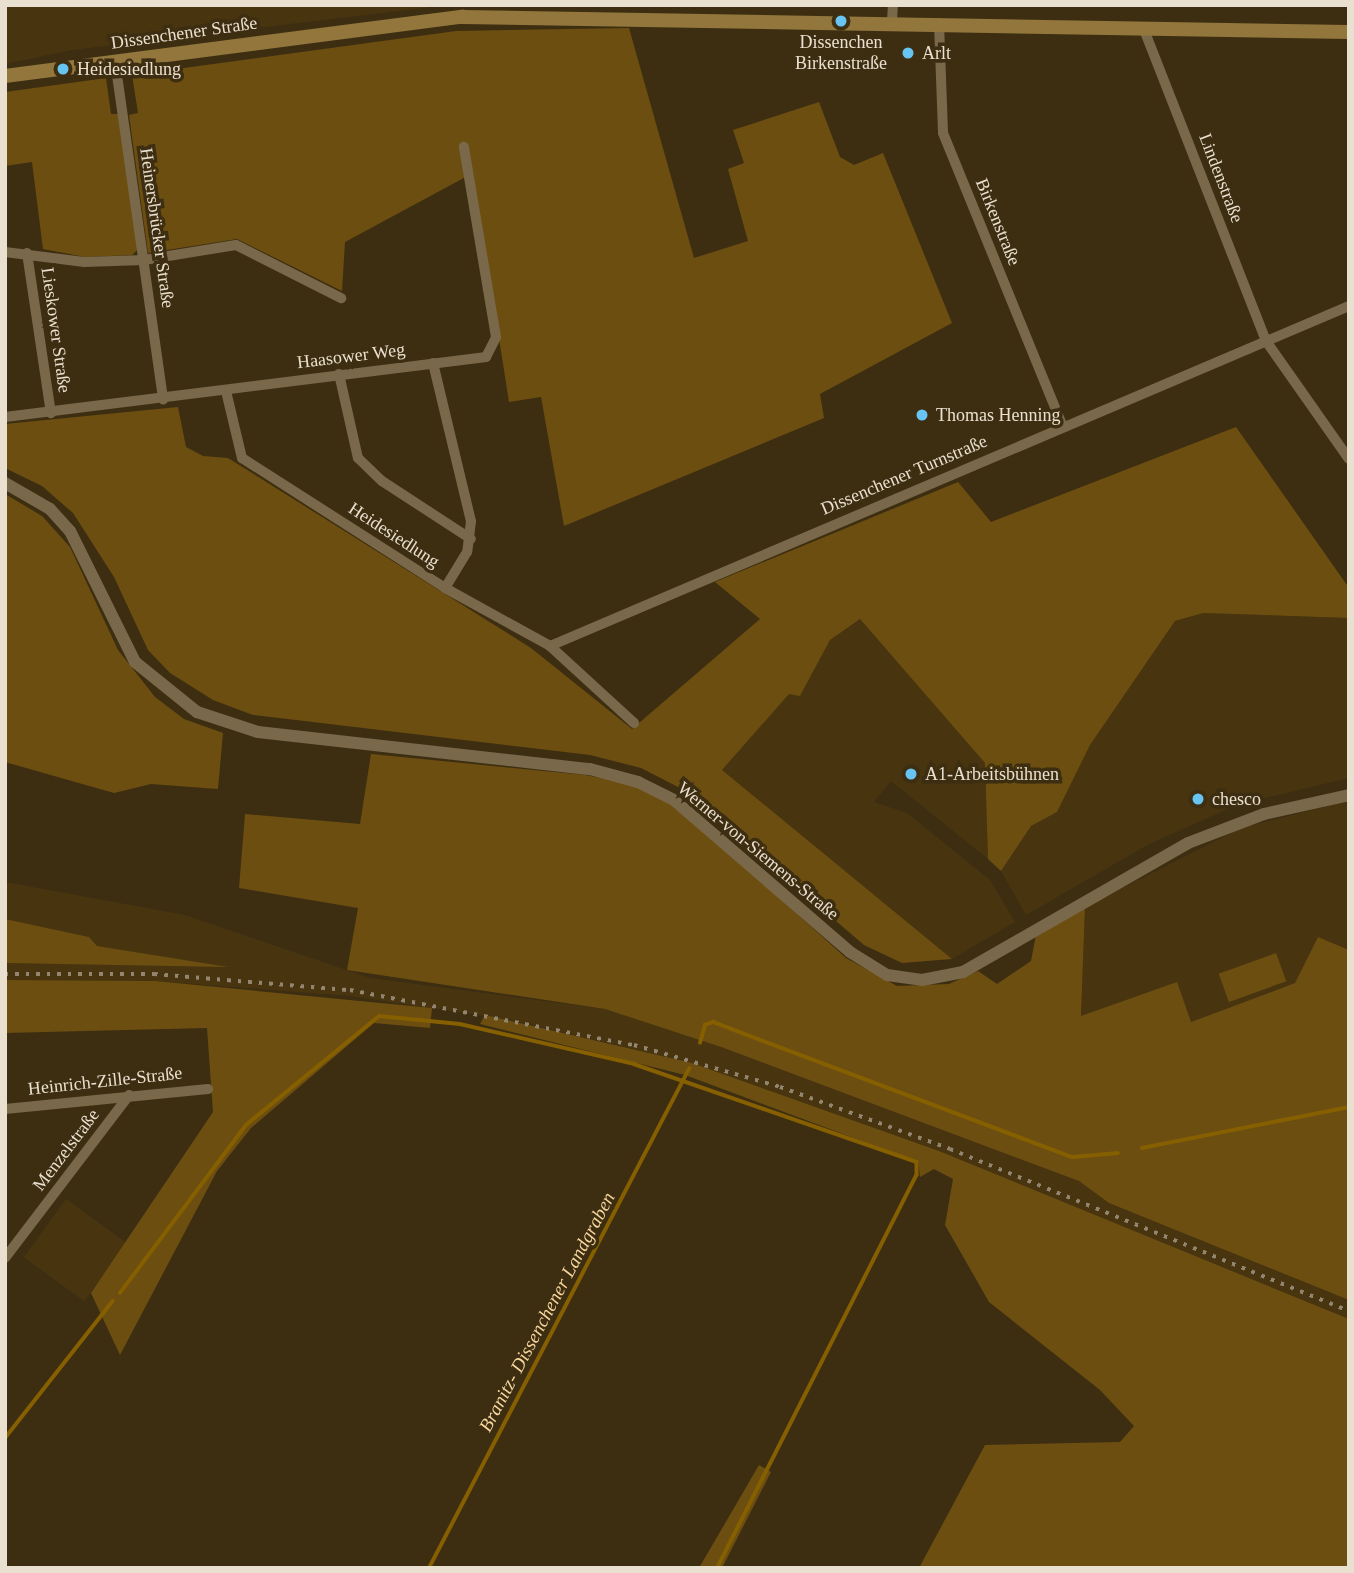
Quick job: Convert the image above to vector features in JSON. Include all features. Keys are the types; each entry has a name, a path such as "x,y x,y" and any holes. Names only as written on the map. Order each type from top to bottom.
{"main road":[{"name":"Dissenchener Straße","path":"5,76 430,20 535,16 1349,32"}],"street":[{"path":"892,22 893,5"},
{"name":"Birkenstraße","path":"939,23 943,133 1063,427"},
{"name":"Lindenstraße","path":"1143,27 1266,341 1349,459"},
{"name":"Heinersbrücker Straße","path":"116,61 163,400"},
{"name":"Haasower Weg","path":"5,418 163,400 486,356 496,344 464,147"},
{"path":"5,252 84,262 144,260 236,245 341,298"},
{"name":"Lieskower Straße","path":"27,253 51,413"},
{"name":"Dissenchener Turnstraße","path":"550,646 1349,306"},
{"path":"433,363 464,471 471,539"},
{"path":"339,374 358,458 382,481 471,539"},
{"name":"Heidesiedlung","path":"226,391 242,458 445,588 550,646 634,723"},
{"name":"Werner-von-Siemens-Straße","path":"5,483 50,509 70,531 135,662 197,712 258,732 590,769 638,782 674,800 850,952 887,975 922,980 962,972 1188,843 1265,814 1349,795"},
{"name":"Heidesiedlung","path":"445,588 471,539"},
{"name":"Heinrich-Zille-Straße","path":"5,1109 208,1089"},
{"name":"Menzelstraße","path":"5,1258 129,1095"}],"shaded area":[{"path":"5,5 449,5 72,50 5,64"},
{"path":"629,28 694,258 748,241 728,169 744,163 733,130 819,102 840,157 854,165 883,153 952,323 820,394 824,418 564,526 541,397 509,402 473,173 345,242 342,291 237,239 148,253 129,115 138,113 132,75 456,31"},
{"path":"106,78 111,114 119,114 138,249 132,255 85,257 43,249 32,162 5,166 5,92"},
{"path":"178,407 186,447 203,456 228,458 531,648 632,729 760,619 715,582 958,482 991,522 1236,427 1349,588 1349,618 1203,613 1175,621 1090,745 1057,812 1031,826 1001,871 988,859 985,763 860,619 830,640 800,696 789,694 722,770 952,959 902,963 864,945 682,789 641,768 590,755 253,715 213,700 170,673 148,650 114,577 73,513 42,486 5,468 5,424"},
{"path":"5,494 42,516 70,547 118,650 155,697 184,719 223,733 218,789 151,784 114,793 5,762"},
{"path":"1203,613 1349,618 1349,778 1239,804 1149,844 1026,915 1001,871 1031,826 1057,812 1090,745 1175,621"},
{"path":"860,619 985,763 988,859 891,781 874,802 907,813 990,880 1015,922 952,959 722,770 789,694 801,695 830,640"},
{"path":"371,754 585,775 627,783 673,803 846,958 897,986 949,984 978,971 997,984 1031,961 1036,935 1085,907 1081,1016 1177,982 1191,1022 1295,983 1318,937 1349,950 1349,1300 1109,1203 1079,1181 724,1048 605,1009 347,970 358,908 239,888 245,814 360,824"},
{"path":"1349,801 1349,950 1318,937 1295,983 1191,1022 1081,1017 1085,907 1241,828"},
{"path":"5,882 185,915 370,978 605,1009 724,1048 1079,1181 1109,1203 1349,1300 1349,1319 939,1151 692,1063 512,1020 350,996 155,981 5,980 5,963 221,966 97,946 89,937 5,919"},
{"path":"5,919 89,937 97,946 228,967 5,963"},
{"path":"1276,953 1286,981 1229,1002 1219,974"},
{"path":"5,980 155,981 432,1008 430,1028 374,1023 251,1128 217,1171 120,1355 91,1293 213,1112 207,1028 5,1033"},
{"path":"485,1015 692,1063 939,1151 1349,1319 1349,1568 919,1568 985,1445 1120,1442 1134,1426 1100,1390 989,1302 945,1225 953,1179 934,1169 920,1177 918,1162 685,1075 480,1024"},
{"path":"66,1199 127,1243 84,1301 24,1257"},
{"path":"759,1465 771,1472 722,1568 699,1568"}],"waterway":[{"name":"Branitz- Dissenchener Landgraben","path":"120,1293 246,1125 379,1016 460,1024 634,1064 917,1162 917,1175 718,1568"},
{"name":"Branitz- Dissenchener Landgraben","path":"700,1043 705,1025 713,1022 1073,1157 1118,1153"},
{"name":"Branitz- Dissenchener Landgraben","path":"429,1568 689,1069"},
{"name":"Branitz- Dissenchener Landgraben","path":"1142,1148 1349,1107"},
{"path":"5,1438 113,1301"}],"railway":[{"path":"5,974 154,974 350,990 634,1045 780,1087 950,1149 1349,1311"}],"place":[{"name":"Dissenchen Birkenstraße","path":"841,21"},
{"name":"Arlt","path":"908,53"},
{"name":"Heidesiedlung","path":"63,69"},
{"name":"Thomas Henning","path":"922,415"},
{"name":"A1-Arbeitsbühnen","path":"911,774"},
{"name":"chesco","path":"1198,799"}]}
